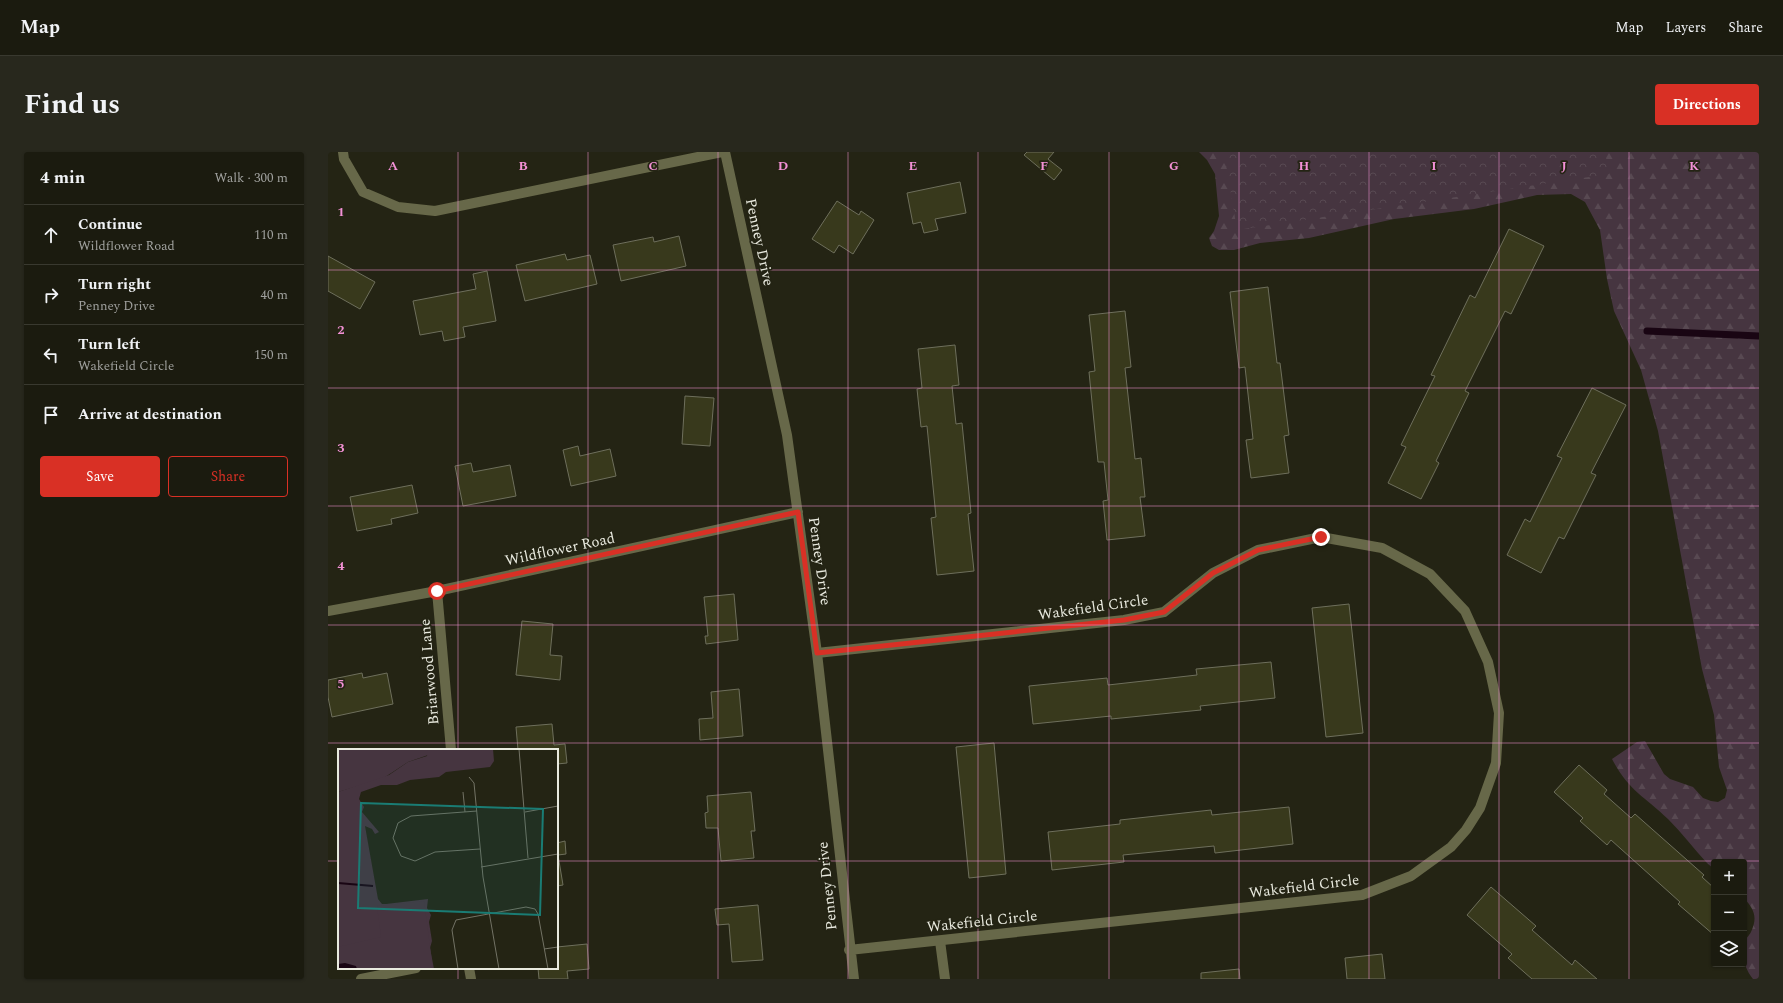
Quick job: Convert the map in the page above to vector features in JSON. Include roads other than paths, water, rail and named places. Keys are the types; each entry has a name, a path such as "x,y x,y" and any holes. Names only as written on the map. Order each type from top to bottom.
{"street":[{"path":"343,152 344,159 362,192 398,208 435,211 724,152"},
{"name":"Penney Drive","path":"724,152 787,435 817,653 849,950 854,979"},
{"name":"Wildflower Road","path":"328,611 437,591 798,512"},
{"name":"Wakefield Circle","path":"817,653 1124,620 1164,612 1213,573 1258,550 1321,537 1382,548 1430,574 1465,611 1488,662 1499,713 1496,763 1480,808 1466,830 1451,847 1411,876 1362,895 849,950"},
{"name":"Briarwood Lane","path":"437,591 451,749"},
{"path":"940,941 945,979"},
{"path":"361,979 411,969"},
{"path":"470,969 471,979"}],"waterway":[{"path":"1647,331 1759,336"}]}
